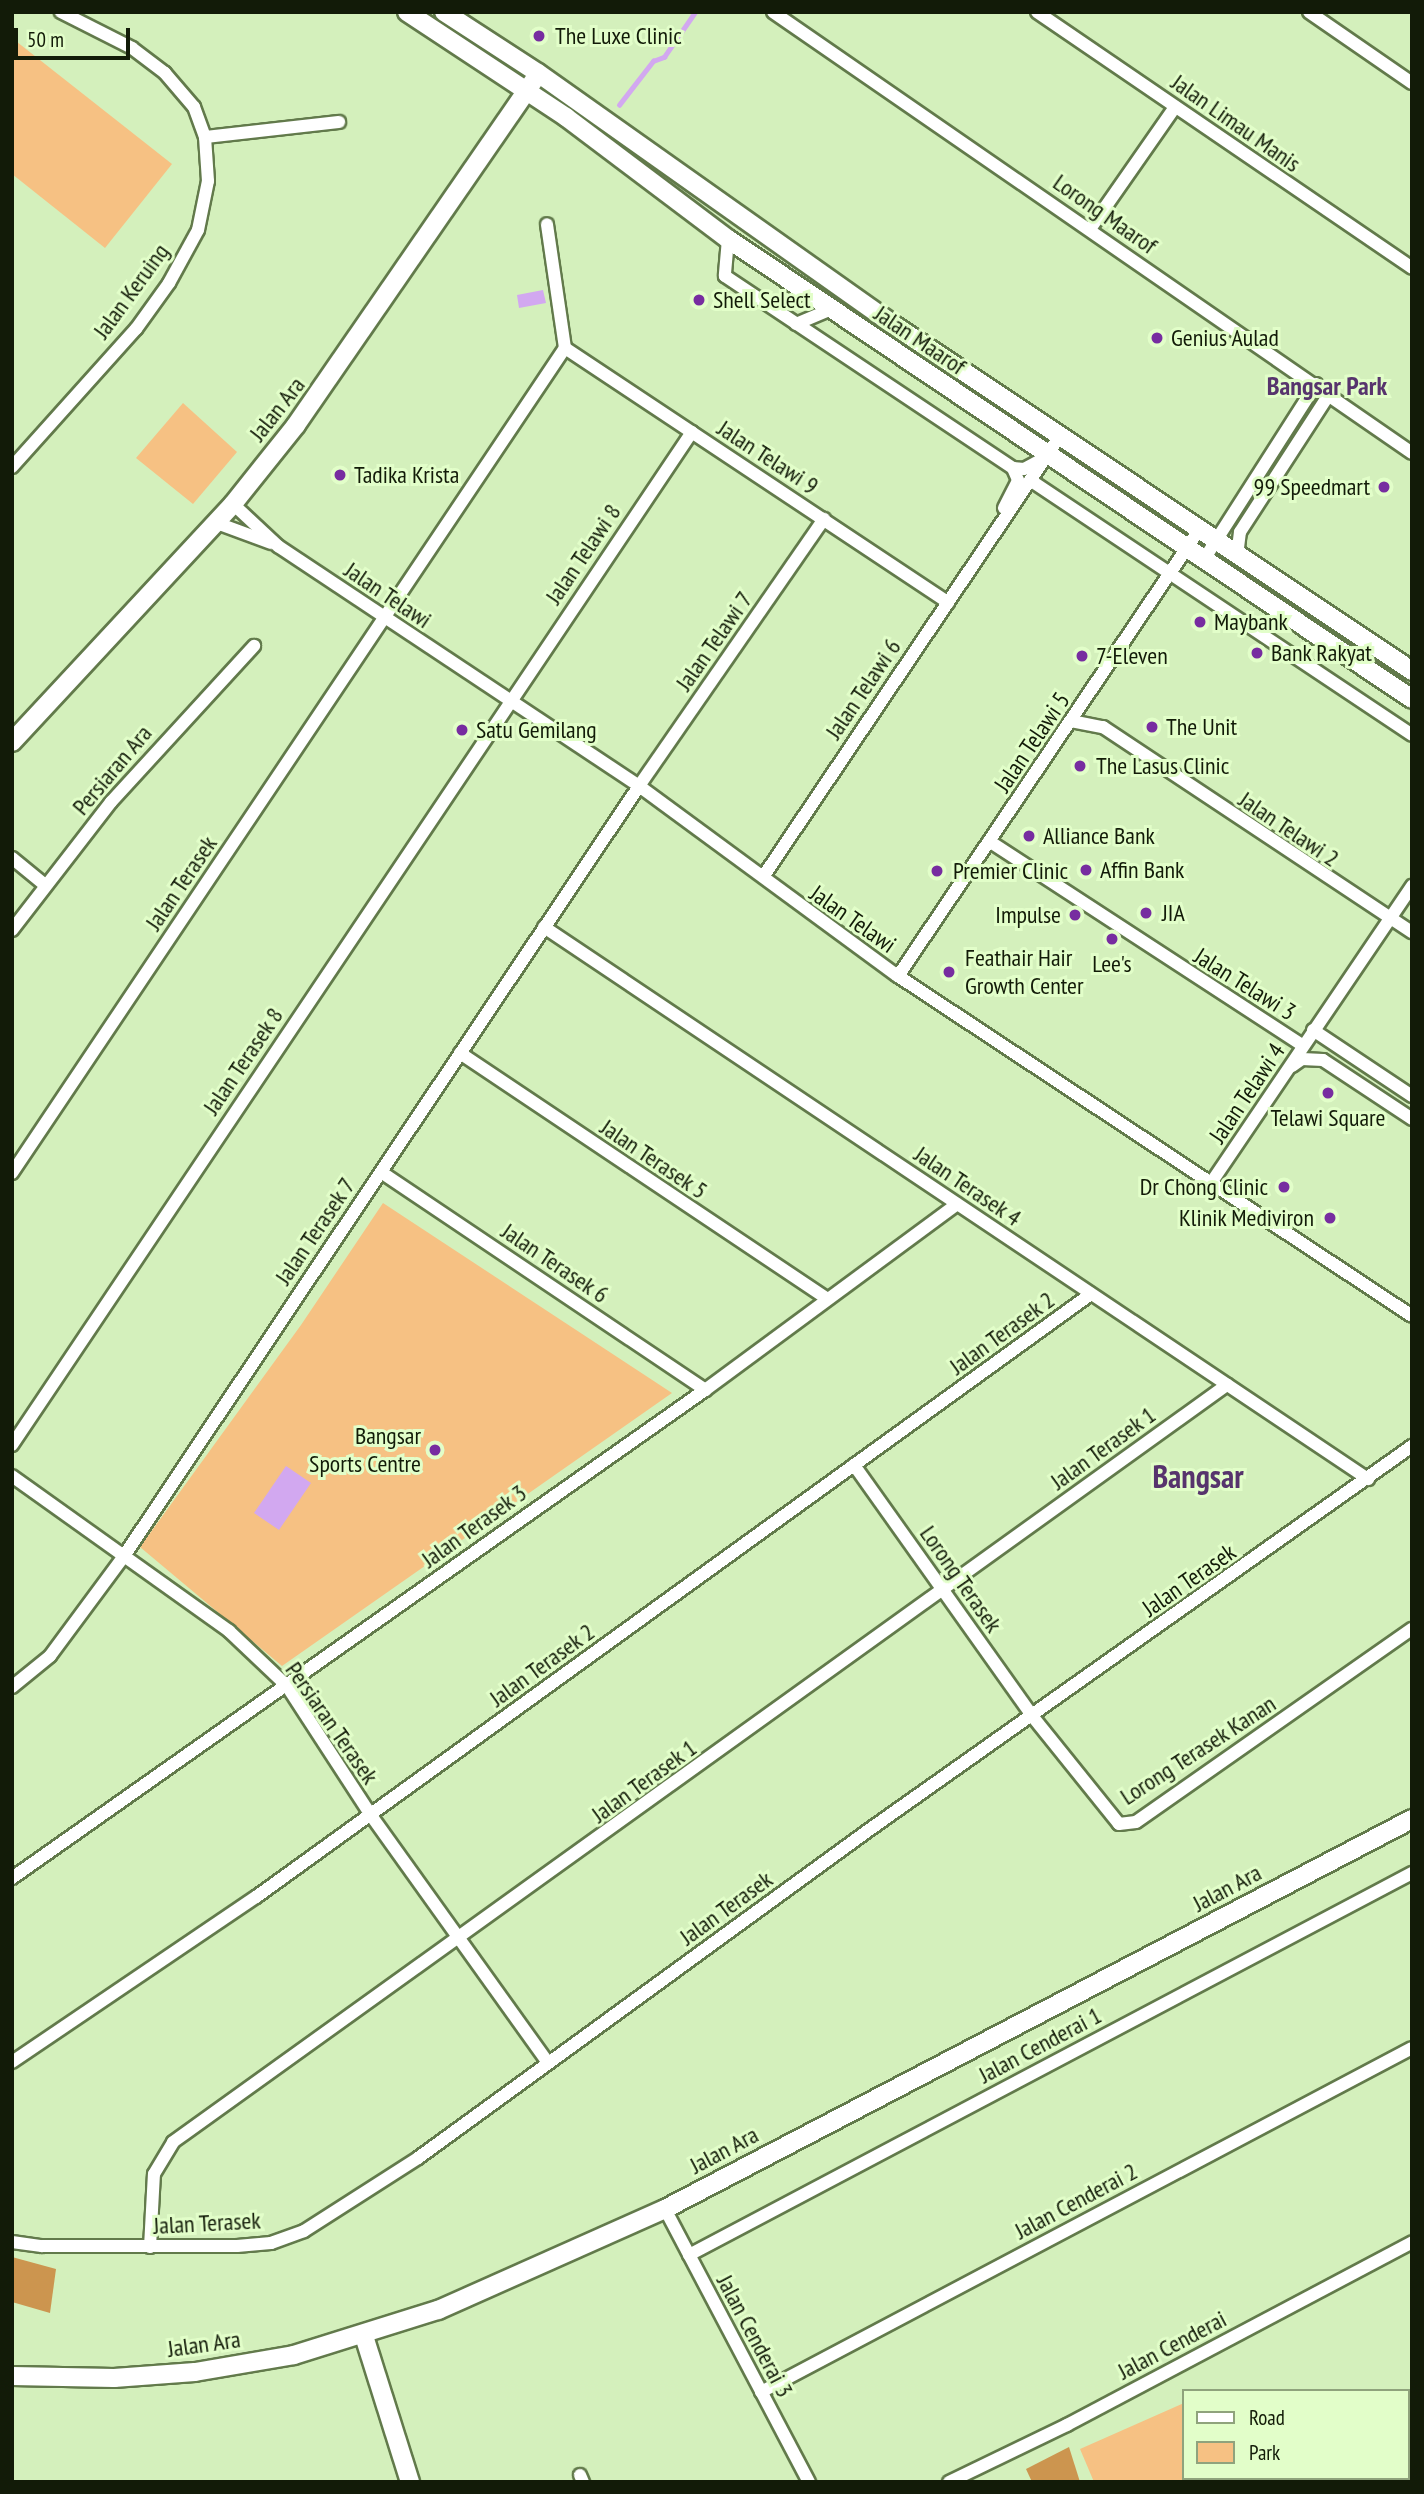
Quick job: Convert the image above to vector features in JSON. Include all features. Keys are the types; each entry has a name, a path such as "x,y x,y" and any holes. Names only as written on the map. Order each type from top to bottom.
{"street":[{"name":"Jalan Keruing","path":"12,467 136,329 169,284 198,230 208,181 205,137 194,107 165,73 131,48 61,12"},
{"name":"Jalan Maarof","path":"407,12 527,90 729,239 831,309 1412,699"},
{"name":"Jalan Maarof","path":"444,12 538,73 1060,436 1412,671"},
{"name":"Lorong Maarof","path":"773,12 1330,393 1412,453"},
{"name":"Jalan Limau Manis","path":"1037,12 1412,268"},
{"path":"1309,12 1412,83"},
{"name":"Jalan Ara","path":"12,742 233,504 331,379 538,73"},
{"path":"1090,229 1175,107"},
{"path":"205,137 339,122"},
{"path":"385,618 565,348 547,224"},
{"path":"729,239 725,276 1013,468 1024,469 1047,456"},
{"path":"796,324 831,309"},
{"name":"Jalan Telawi 9","path":"565,348 948,602"},
{"path":"1203,561 1316,384"},
{"path":"1237,556 1240,532 1330,393"},
{"name":"Jalan Telawi 8","path":"510,701 692,432"},
{"name":"Jalan Telawi 6","path":"765,874 1060,436"},
{"name":"Jalan Telawi 6","path":"998,528 1018,480 1013,468"},
{"path":"1030,480 1170,576 1412,735"},
{"name":"Jalan Telawi","path":"233,504 278,546 639,786 765,874 790,901 898,976 1412,1316"},
{"name":"Jalan Telawi 7","path":"639,786 824,519"},
{"name":"Jalan Telawi","path":"215,522 278,546"},
{"name":"Jalan Telawi 5","path":"898,976 1199,530"},
{"name":"Jalan Terasek","path":"12,1173 385,618"},
{"name":"Persiaran Ara","path":"12,930 45,885 163,742 254,646"},
{"name":"Jalan Terasek 8","path":"12,1446 510,701"},
{"name":"Jalan Telawi 2","path":"1071,721 1103,727 1412,932"},
{"name":"Jalan Terasek 7","path":"12,1687 50,1656 124,1556 639,786"},
{"name":"Jalan Telawi 3","path":"989,841 1303,1046"},
{"path":"12,858 45,885"},
{"name":"Jalan Telawi 4","path":"1212,1183 1412,886"},
{"name":"Jalan Terasek 4","path":"544,927 1368,1479"},
{"name":"Jalan Telawi 3","path":"1313,1030 1412,1096"},
{"name":"Jalan Terasek 5","path":"460,1053 826,1298"},
{"name":"Jalan Telawi 3","path":"1286,1070 1302,1059 1323,1060 1412,1119"},
{"name":"Jalan Terasek 6","path":"381,1171 705,1390"},
{"name":"Jalan Terasek 3","path":"12,1878 705,1390 826,1298 957,1204"},
{"name":"Jalan Terasek 2","path":"12,2062 370,1814 1091,1294"},
{"name":"Jalan Terasek 1","path":"150,2247 154,2174 173,2141 460,1940 1227,1385"},
{"name":"Jalan Terasek","path":"12,2242 42,2246 150,2247 271,2243 304,2231 418,2158 866,1832 1033,1717 1412,1446"},
{"name":"Lorong Terasek","path":"854,1465 1033,1717"},
{"name":"Persiaran Terasek","path":"12,1476 229,1631 287,1686 370,1814 548,2063"},
{"name":"Lorong Terasek Kanan","path":"1033,1717 1119,1824 1136,1822 1412,1629"},
{"name":"Jalan Ara","path":"12,2376 114,2378 195,2372 294,2355 364,2336 438,2309 665,2209 1412,1819"},
{"name":"Jalan Cenderai 1","path":"689,2255 1412,1873"},
{"name":"Jalan Cenderai 2","path":"761,2392 1412,2048"},
{"name":"Jalan Cenderai 3","path":"665,2209 808,2482"},
{"name":"Jalan Cenderai","path":"949,2482 1066,2425 1412,2242"},
{"path":"364,2336 410,2482"}],"green space":[{"path":"12,38 172,164 105,248 12,174"},
{"path":"183,403 237,452 193,504 136,458"},
{"name":"Bangsar Sports Centre","path":"383,1203 672,1393 282,1666 140,1547 301,1325"},
{"path":"1182,2404 1182,2480 1094,2482 1080,2449"}],"shaded area":[{"path":"543,290 546,303 519,308 517,295"},
{"path":"286,1466 311,1483 279,1530 254,1513"},
{"path":"12,2257 56,2269 50,2313 12,2302"},
{"path":"1069,2447 1080,2482 1032,2482 1026,2469"}],"waterway":[{"path":"619,105 653,61 664,57 695,12"}],"place":[{"name":"The Luxe Clinic","path":"539,36"},
{"name":"Shell Select","path":"699,300"},
{"name":"Genius Aulad","path":"1157,338"},
{"name":"Tadika Krista","path":"340,475"},
{"name":"99 Speedmart","path":"1384,487"},
{"name":"Maybank","path":"1200,622"},
{"name":"Bank Rakyat","path":"1257,653"},
{"name":"7-Eleven","path":"1082,656"},
{"name":"The Unit","path":"1152,727"},
{"name":"Satu Gemilang","path":"462,730"},
{"name":"The Lasus Clinic","path":"1080,766"},
{"name":"Alliance Bank","path":"1029,836"},
{"name":"Affin Bank","path":"1086,870"},
{"name":"Premier Clinic","path":"937,871"},
{"name":"JIA","path":"1146,913"},
{"name":"Impulse","path":"1075,915"},
{"name":"Lee's","path":"1112,939"},
{"name":"Feathair Hair Growth Center","path":"949,972"},
{"name":"Telawi Square","path":"1328,1093"},
{"name":"Dr Chong Clinic","path":"1284,1187"},
{"name":"Klinik Mediviron","path":"1330,1218"},
{"name":"Bangsar Sports Centre","path":"435,1450"}],"district":[{"name":"Bangsar Park","path":"1327,386"},
{"name":"Bangsar","path":"1198,1476"}]}
